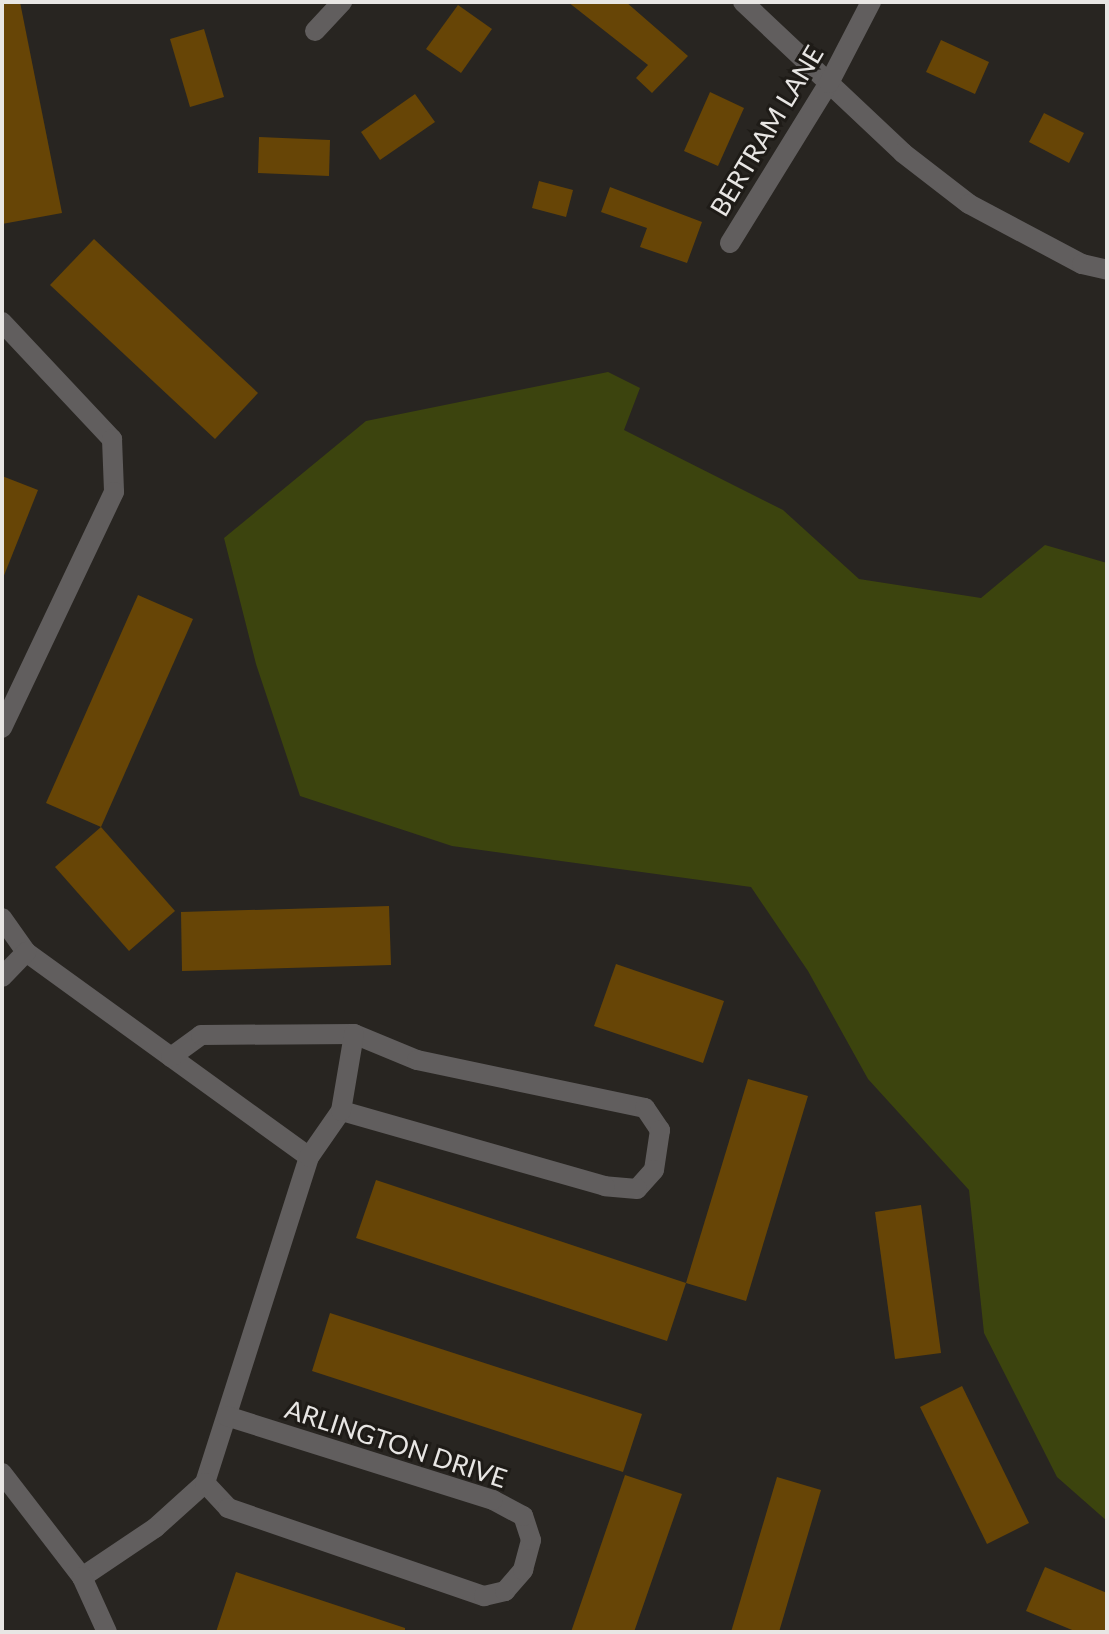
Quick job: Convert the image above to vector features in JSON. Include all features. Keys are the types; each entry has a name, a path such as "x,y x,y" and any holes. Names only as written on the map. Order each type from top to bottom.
{"street":[{"path":"315,31 342,2"},
{"path":"743,2 903,153 969,204 1082,264 1107,270"},
{"name":"BERTRAM LANE","path":"730,243 829,83 871,2"},
{"path":"2,322 112,439 114,492 2,728"},
{"path":"2,918 26,952 309,1157"},
{"path":"2,977 26,952"},
{"path":"171,1057 201,1035 354,1034 417,1060 645,1108 660,1130 654,1170 637,1189 605,1186 341,1111"},
{"path":"82,1577 155,1528 205,1483 309,1157 341,1111 354,1034"},
{"name":"ARLINGTON DRIVE","path":"205,1483 228,1508 484,1596 505,1591 523,1570 531,1540 523,1516 493,1500 227,1416"},
{"path":"2,1473 82,1577 107,1632"}],"green space":[{"path":"608,372 640,388 624,430 783,510 859,579 981,598 1045,545 1107,563 1107,1521 1057,1477 984,1333 969,1190 868,1079 808,971 751,887 452,846 300,796 256,664 224,538 366,421"}],"building":[{"path":"2,2 20,2 62,213 2,224"},
{"path":"568,2 626,2 688,56 652,93 636,78 648,65"},
{"path":"458,5 492,29 461,73 426,49"},
{"path":"204,29 224,97 190,107 170,39"},
{"path":"941,40 989,62 975,94 926,72"},
{"path":"710,92 744,108 718,166 684,151"},
{"path":"415,94 435,122 380,160 361,132"},
{"path":"1044,113 1084,133 1069,163 1029,142"},
{"path":"259,137 330,140 329,176 258,173"},
{"path":"539,181 573,190 566,217 532,208"},
{"path":"610,187 702,222 687,263 640,247 647,228 601,212"},
{"path":"94,239 258,393 215,439 50,285"},
{"path":"2,476 38,490 3,578 2,578"},
{"path":"138,595 193,619 101,827 46,803"},
{"path":"101,827 175,911 129,951 55,867"},
{"path":"389,906 391,965 182,971 181,912"},
{"path":"616,964 724,1001 703,1063 594,1026"},
{"path":"748,1079 808,1096 746,1301 686,1283"},
{"path":"376,1180 686,1283 667,1341 356,1238"},
{"path":"921,1205 941,1353 895,1359 875,1212"},
{"path":"330,1313 642,1414 623,1472 312,1371"},
{"path":"962,1386 1029,1523 987,1544 920,1407"},
{"path":"625,1475 682,1494 634,1632 571,1632"},
{"path":"777,1477 821,1490 779,1632 731,1632"},
{"path":"1045,1567 1107,1593 1107,1632 1077,1632 1026,1611"},
{"path":"236,1572 405,1628 405,1632 216,1632"}]}
